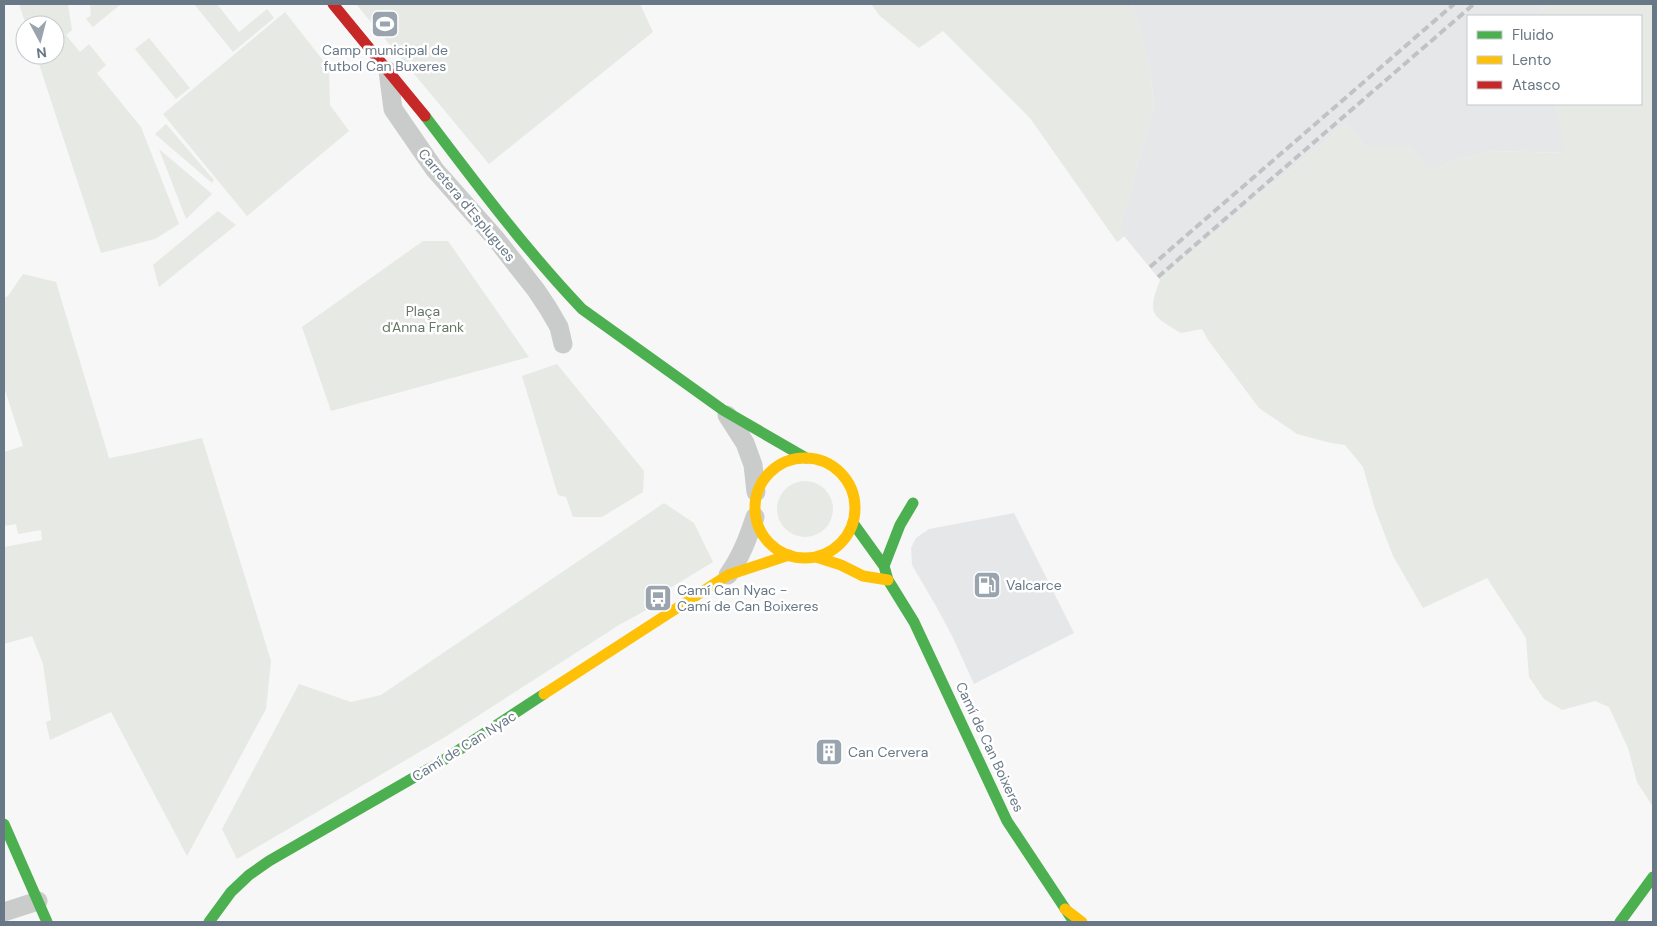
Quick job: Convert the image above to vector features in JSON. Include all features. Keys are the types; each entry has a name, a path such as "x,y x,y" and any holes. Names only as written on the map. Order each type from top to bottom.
{"main road":[{"name":"Carretera d'Esplugues","path":"333,4 411,97 478,184 564,290 582,309 723,410 806,458"},
{"path":"816,557 828,553 838,546 847,535 853,523 855,511 854,497 841,473 829,464 816,459 790,460 775,468 763,480 756,492 754,504 755,517 768,542 778,550 789,555 816,557 841,564 863,576 888,580"},
{"path":"884,566 900,525 913,503"},
{"name":"Camí de Can Boixeres","path":"853,523 884,566 888,580 914,622 1007,821 1074,922"},
{"name":"Camí de Can Nyac","path":"209,922 231,892 248,875 269,861 439,763 728,575 789,555"},
{"path":"4,824 47,922"},
{"path":"1620,922 1653,877"},
{"path":"1065,909 1082,922"}],"street":[{"name":"Carretera d'Esplugues","path":"388,70 393,109 435,170 496,239 548,308 561,336 582,309"},
{"path":"548,308 564,290"},
{"name":"Carretera d'Esplugues","path":"723,410 745,443 752,466 756,492"},
{"name":"Camí de Can Nyac","path":"728,575 739,559 755,517"},
{"path":"4,912 38,901"}],"shaded area":[{"path":"1132,4 1547,4 1535,15 1467,15 1467,105 1555,105 1567,153 1492,151 1450,162 1431,172 1409,146 1365,146 1346,124 1160,280 1119,230 1154,106 1150,69"},
{"name":"Valcarce","path":"1014,513 1074,633 974,684 953,638 912,565 911,548 916,538 929,529"}],"green space":[{"path":"19,4 68,4 72,30 66,35 80,52 89,44 106,65 97,73 141,127 179,224 155,239 101,253 39,65 65,65 65,15 23,15"},
{"path":"90,4 121,4 93,27 86,19 91,15"},
{"path":"194,4 217,4 239,32 267,9 274,18 233,52"},
{"path":"356,4 640,4 653,32 489,164"},
{"path":"871,4 1132,4 1150,69 1154,106 1119,230 1125,236 1117,242 1030,118 943,31 919,48 880,16"},
{"path":"1547,4 1653,4 1653,807 1637,782 1628,748 1609,707 1595,701 1562,710 1544,699 1529,677 1526,638 1487,578 1423,608 1393,556 1375,509 1363,467 1345,445 1297,434 1259,408 1208,340 1202,329 1181,333 1163,322 1154,312 1153,307 1160,280 1346,124 1365,146 1409,146 1431,171 1450,162 1492,151 1566,153 1555,105 1642,105 1642,15 1535,15"},
{"path":"285,12 329,68 330,105 349,131 247,216 163,114"},
{"path":"149,38 190,88 176,99 135,49"},
{"path":"166,124 214,180 212,183 155,134"},
{"path":"159,149 212,194 186,219"},
{"path":"218,211 236,225 159,287 153,265"},
{"name":"Plaça d'Anna Frank","path":"423,241 448,241 529,357 331,411 302,327"},
{"path":"23,274 56,282 109,458 202,438 271,661 266,709 187,856 111,712 50,740 46,722 51,720 43,664 32,636 4,644 4,547 42,540 41,530 18,534 16,524 4,526 4,452 23,446 4,387 4,298 8,296"},
{"path":"557,364 644,471 643,492 602,517 573,517 566,497 558,495 522,376"},
{"path":"799,481 811,481 821,485 829,493 833,509 829,525 821,533 811,537 799,537 789,533 781,525 777,515 777,503 781,493 789,485"},
{"path":"664,503 694,523 713,562 652,599 652,607 619,625 445,737 237,859 222,829 299,684 351,702 381,695"}],"railway":[{"path":"1150,267 1454,4"},
{"path":"1158,277 1474,4"}],"traffic: fast":[{"path":"425,116 520,239 582,309 723,410 806,458"},
{"path":"884,566 900,525 913,503"},
{"path":"853,523 884,566 888,580 914,622 1007,821 1074,922"},
{"path":"209,922 231,892 249,875 269,861 439,763 544,694"},
{"path":"4,824 47,922"},
{"path":"1620,922 1653,877"}],"traffic: slow":[{"path":"805,458 824,462 840,473 851,489 855,508 851,527 840,543 824,554 805,558 786,554 770,543 759,527 755,508 759,489 770,473 786,462 805,458"},
{"path":"544,694 728,575 789,555"},
{"path":"816,557 841,565 863,576 888,580"},
{"path":"1065,909 1082,922"}],"traffic: jam":[{"path":"333,4 425,116"}],"place":[{"name":"Camp municipal de futbol Can Buxeres","path":"385,24"},
{"name":"Valcarce","path":"987,585"},
{"name":"Camí Can Nyac - Camí de Can Boixeres","path":"658,598"},
{"name":"Can Cervera","path":"829,752"}]}
